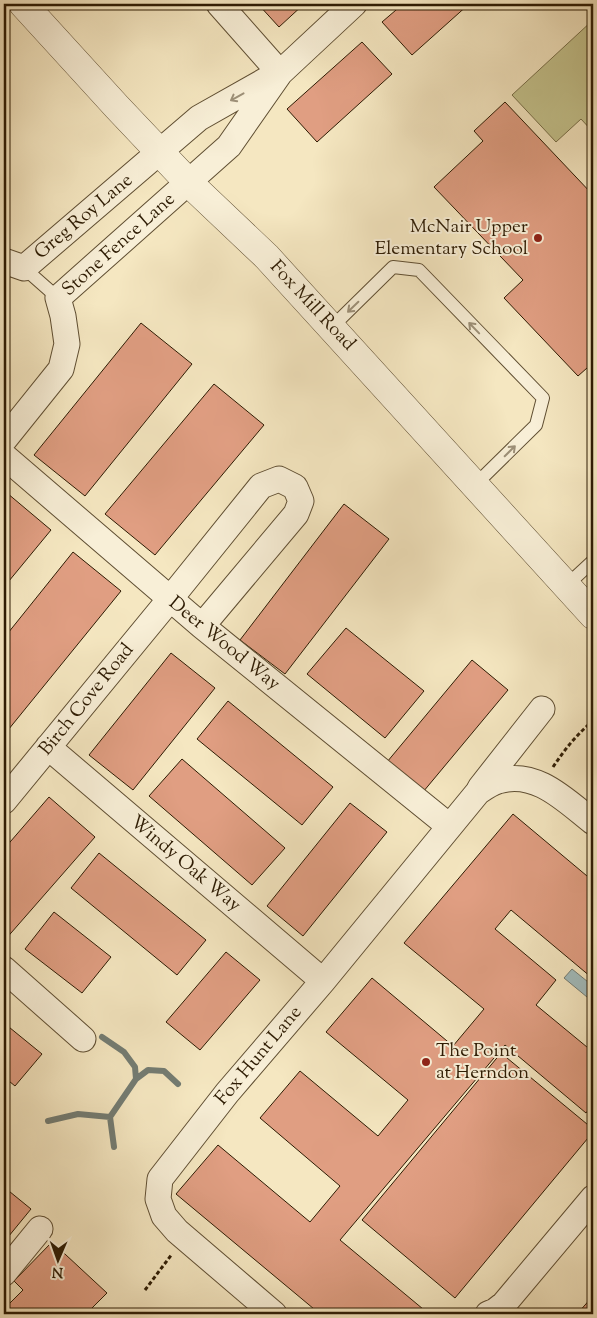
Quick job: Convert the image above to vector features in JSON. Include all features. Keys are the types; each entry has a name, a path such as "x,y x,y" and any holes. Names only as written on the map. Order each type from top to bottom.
{"street":[{"name":"Fox Mill Road","path":"23,4 189,183 267,257 593,615"},
{"path":"219,4 280,73 354,4"},
{"name":"Greg Roy Lane","path":"14,265 160,152 199,118 280,73"},
{"name":"Stone Fence Lane","path":"4,440 62,369 67,344 58,298 231,144 280,73"},
{"name":"Deer Wood Way","path":"4,456 170,600 449,826"},
{"name":"Birch Cove Road","path":"4,800 170,600 261,486 279,480 295,487 301,501 296,514 202,626"},
{"name":"Fox Hunt Lane","path":"274,1314 177,1232 164,1216 158,1199 160,1179 227,1093 323,981 478,792 542,709"},
{"name":"Windy Oak Way","path":"48,747 323,981"},
{"name":"Fox Hunt Lane","path":"478,792 496,781 511,778 529,779 546,786 593,822"},
{"path":"4,969 83,1040"},
{"path":"488,1314 504,1304 593,1198"},
{"path":"4,1272 40,1229"}],"lane":[{"path":"14,265 58,298"},
{"path":"332,327 393,268 419,270 543,398 536,425 475,485"},
{"path":"566,586 593,561"}],"path":[{"path":"551,770 568,745 580,731 593,721"},
{"path":"145,1290 184,1238"}],"shaded area":[{"path":"593,20 593,132 581,119 556,142 512,95"}],"water":[{"path":"572,969 593,986 593,1002 564,978"}],"building":[{"path":"258,4 304,4 279,27"},
{"path":"403,4 469,4 412,55 382,22"},
{"path":"362,42 392,74 317,142 287,109"},
{"name":"McNair Upper Elementary School","path":"505,102 593,195 593,374 587,368 578,376 504,298 523,280 434,187 483,141 474,131"},
{"path":"141,323 192,364 85,496 34,455"},
{"path":"214,384 264,425 155,555 105,514"},
{"path":"7,493 51,530 4,587 4,497"},
{"path":"344,504 389,539 285,674 240,640"},
{"path":"73,552 121,591 4,735 4,638"},
{"path":"346,628 424,691 385,738 307,674"},
{"path":"171,653 215,688 133,790 89,755"},
{"path":"472,660 508,690 423,792 387,762"},
{"path":"228,701 333,787 302,825 197,739"},
{"path":"182,759 285,848 252,885 149,796"},
{"path":"49,797 95,837 4,941 4,849"},
{"path":"350,803 387,832 303,936 267,906"},
{"name":"The Point at Herndon","path":"513,814 593,881 593,974 591,977 511,910 495,929 556,980 536,1005 593,1052 593,1104 586,1113 505,1045 340,1240 429,1314 320,1314 176,1194 218,1145 310,1222 340,1186 260,1118 300,1071 378,1136 408,1100 326,1032 372,978 453,1046 484,1009 404,943"},
{"path":"99,853 206,940 177,975 71,888"},
{"path":"54,912 111,957 82,993 25,949"},
{"path":"226,952 260,980 200,1050 166,1022"},
{"path":"4,1023 42,1054 15,1086 4,1077"},
{"path":"501,1053 593,1129 593,1132 455,1298 362,1220"},
{"path":"4,1187 31,1209 4,1242"},
{"path":"52,1242 107,1293 86,1314 4,1314 4,1309 23,1290 14,1281"},
{"path":"593,1296 593,1314 577,1314"}],"waterway":[{"path":"102,1037 124,1052 135,1067 136,1079"},
{"path":"114,1147 110,1117 136,1079 148,1070 164,1071 178,1084"},
{"path":"48,1121 78,1114 110,1117"}],"place":[{"name":"McNair Upper Elementary School","path":"538,238"},
{"name":"The Point at Herndon","path":"426,1062"}]}
